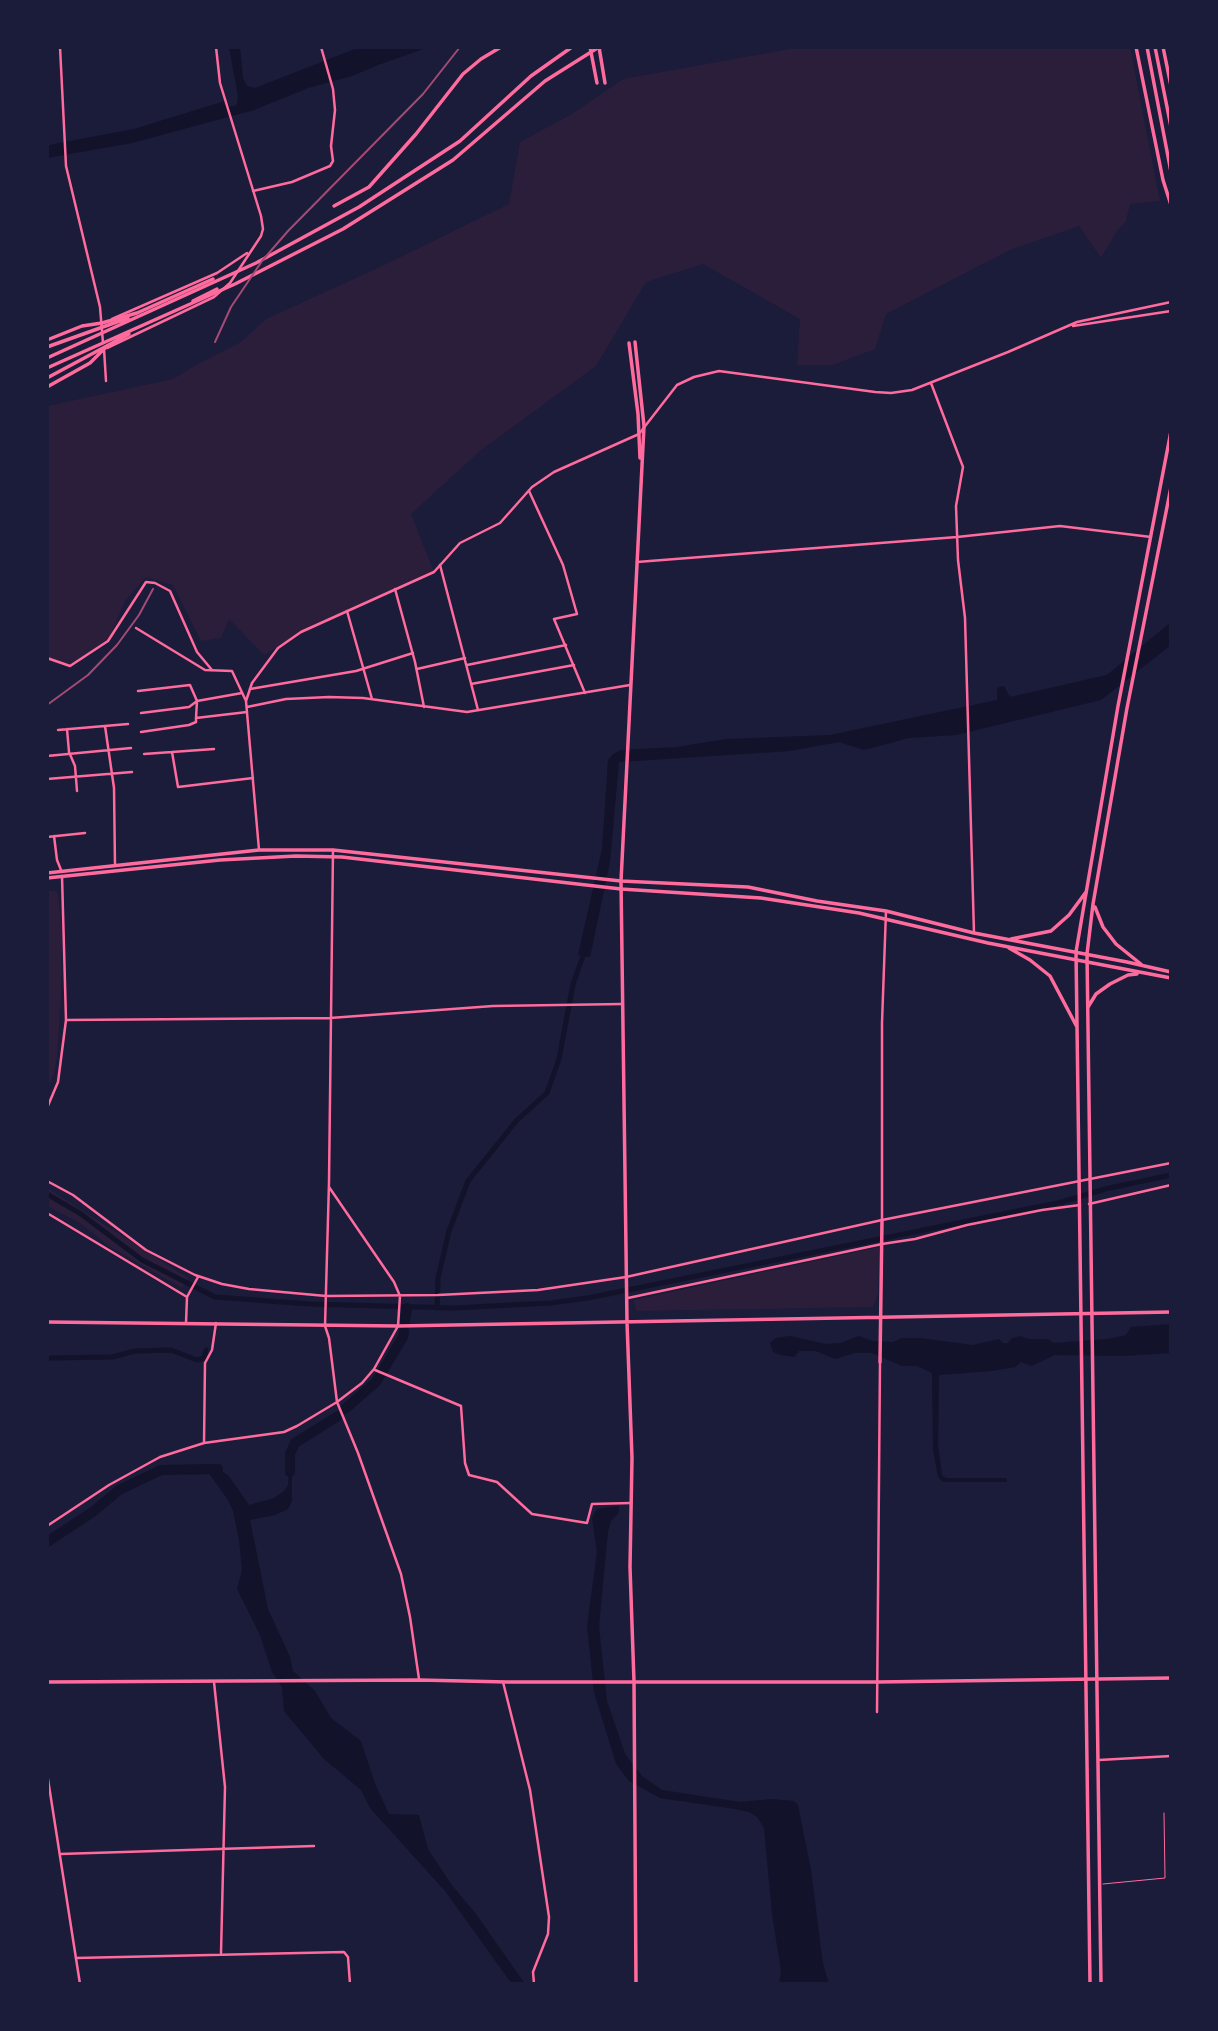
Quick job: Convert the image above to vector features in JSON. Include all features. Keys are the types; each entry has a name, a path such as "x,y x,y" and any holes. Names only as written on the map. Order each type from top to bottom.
{"main road":[{"path":"334,204 362,192 374,182 467,71 486,55 502,47"},
{"path":"47,358 256,263 386,191 460,141 531,76 572,47"},
{"path":"590,47 597,83"},
{"path":"47,368 288,258 381,207 453,160 545,81 599,47 605,83"},
{"path":"1136,47 1163,180 1171,205"},
{"path":"1147,47 1171,172"},
{"path":"1155,47 1171,127"},
{"path":"1163,47 1171,86"},
{"path":"47,340 82,326 137,313 213,279"},
{"path":"47,387 90,362 111,343 217,289"},
{"path":"47,347 150,310"},
{"path":"47,378 154,320"},
{"path":"635,342 644,426 625,765 621,889 626,1277 632,1458 630,1567 634,1682 636,1984"},
{"path":"629,343 641,481"},
{"path":"1090,1984 1076,952 1132,628 1171,431"},
{"path":"1101,1984 1087,954 1093,904 1127,708 1171,488"},
{"path":"62,874 258,850 333,849 621,881 748,887 886,911 1005,940 1171,972"},
{"path":"47,875 220,860 333,857 621,889 761,898 859,912 1006,946 1171,978"},
{"path":"1005,940 1051,932 1069,915 1087,891"},
{"path":"1093,904 1103,927 1116,944 1143,966"},
{"path":"1006,946 1050,976 1077,1029"},
{"path":"1086,1009 1096,994 1110,984 1128,975 1143,973"},
{"path":"880,1362 883,1317 882,1220"},
{"path":"49,1322 398,1326 1171,1312"},
{"path":"47,1682 877,1682 1171,1678"}],"street":[{"path":"60,47 66,166 100,307 106,381"},
{"path":"104,350 214,297 230,282 263,229 220,83 216,47"},
{"path":"252,191 292,182 330,166 333,161 331,146 335,120 332,89 321,47"},
{"path":"102,323 227,268 253,248"},
{"path":"246,701 264,664 278,648 301,632 434,572 460,543 500,523 529,491 554,472 639,434 677,385 694,376 719,371 891,393 912,390 1066,328 1105,315 1171,302"},
{"path":"1066,328 1171,311"},
{"path":"931,383 963,467 956,506 965,618 974,933"},
{"path":"529,491 563,565 577,614 554,620 586,693"},
{"path":"637,562 957,537 1060,526 1151,537"},
{"path":"440,565 478,710"},
{"path":"47,658 70,666 108,641 146,582 155,583 170,591 197,652 212,670"},
{"path":"395,589 417,669 424,707"},
{"path":"347,611 372,699"},
{"path":"136,628 205,670 232,671 246,701 258,850"},
{"path":"467,665 566,645"},
{"path":"250,689 356,671 413,653"},
{"path":"417,669 465,658"},
{"path":"471,684 575,665"},
{"path":"138,691 190,685 197,701 196,722 141,732"},
{"path":"196,718 247,710 286,699 329,697 372,699 467,712 630,685"},
{"path":"141,713 189,706 197,701 242,693"},
{"path":"58,730 128,724"},
{"path":"105,726 112,774 116,866"},
{"path":"67,729 77,791"},
{"path":"47,756 131,748"},
{"path":"144,754 214,749"},
{"path":"172,751 178,787 253,778"},
{"path":"47,779 132,772"},
{"path":"47,837 85,832"},
{"path":"47,1108 58,1082 66,1020 62,874 54,836"},
{"path":"333,849 329,1187 324,1326 329,1338 337,1402 376,1500 401,1574 411,1617 419,1680"},
{"path":"882,1220 882,1050 886,911"},
{"path":"66,1020 330,1018 493,1006 622,1004"},
{"path":"47,1181 73,1195 146,1250 198,1276 222,1284 326,1297 400,1297 538,1290 626,1277 882,1220 1171,1163"},
{"path":"1089,1203 1171,1185"},
{"path":"47,1525 109,1485 160,1457 204,1443 284,1432 337,1402 362,1383 374,1369 398,1326 400,1297 394,1282 329,1187"},
{"path":"627,1298 1080,1203"},
{"path":"47,1213 187,1297"},
{"path":"186,1323 187,1297 198,1276"},
{"path":"47,1328 49,1322"},
{"path":"204,1443 205,1363 212,1350 216,1323"},
{"path":"877,1712 880,1362"},
{"path":"374,1369 461,1406 465,1463 469,1475 497,1482 532,1514 587,1522 592,1504 631,1503"},
{"path":"214,1682 225,1787 222,1953"},
{"path":"503,1682 530,1790 550,1917 548,1934 533,1972 534,1984"},
{"path":"1099,1760 1171,1756"},
{"path":"47,1773 80,1984"},
{"path":"60,1854 314,1846"},
{"path":"76,1958 344,1952 348,1957 350,1984"}],"lane":[{"path":"1100,1884 1165,1878 1164,1813"}],"shaded area":[{"path":"229,47 240,47 243,78 247,86 255,88 360,47 429,47 352,76 308,88 254,110 132,143 47,158 47,146 54,144 134,129 225,101 231,107 237,105 238,96"},
{"path":"801,47 1130,47 1160,201 1130,204 1126,221 1101,258 1079,226 1010,250 886,314 875,349 833,365 797,365 800,319 703,264 646,282 596,366 480,451 411,514 434,572 291,639 264,655 229,619 221,638 201,641 173,585 146,577 125,601 108,641 70,666 47,658 47,406 173,379 241,342 266,319 509,204 520,142 572,114 623,79"},
{"path":"1171,622 1171,645 1101,700 956,735 909,738 864,750 839,742 790,751 619,762 610,862 590,957 578,955 602,849 608,760 613,754 621,750 677,747 726,739 830,735 997,700 997,688 1004,686 1010,697 1107,675"},
{"path":"47,891 55,891 58,894 62,928 57,1057 54,1074 47,1088"},
{"path":"47,1188 188,1278 182,1288 110,1247 80,1223 47,1206"},
{"path":"879,1247 878,1294 873,1307 636,1311 634,1300"},
{"path":"1171,1324 1171,1353 1124,1356 1055,1355 1031,1366 1021,1362 1015,1367 992,1371 939,1375 938,1444 942,1475 946,1478 1006,1478 1007,1482 943,1482 938,1477 933,1450 930,1372 917,1366 902,1366 872,1353 855,1353 835,1359 816,1351 799,1351 794,1357 781,1355 773,1352 770,1343 776,1338 790,1336 826,1344 840,1343 859,1336 872,1341 893,1342 902,1338 919,1338 973,1345 999,1339 1008,1343 1012,1338 1020,1336 1048,1339 1053,1343 1108,1339 1126,1335 1131,1327"},
{"path":"206,1469 218,1469 228,1475 249,1505 274,1498 284,1491 292,1471 292,1501 288,1509 275,1515 250,1520 268,1609 290,1657 293,1671 315,1691 331,1718 361,1741 376,1786 389,1814 419,1815 428,1849 525,1984 512,1984 445,1891 370,1808 361,1790 324,1759 284,1711 282,1687 272,1672 260,1635 237,1589 242,1570 233,1511"},
{"path":"619,1506 619,1512 611,1521 608,1532 599,1627 607,1701 625,1754 642,1776 662,1790 740,1802 772,1799 794,1801 798,1805 811,1870 823,1964 829,1984 779,1984 781,1971 772,1914 764,1828 757,1817 735,1809 660,1798 629,1781 616,1764 594,1692 587,1626 597,1552 592,1518 597,1509"}],"waterway":[{"path":"437,1308 438,1278 449,1231 468,1181 517,1120 547,1093 559,1059 573,984 583,956"},
{"path":"47,1194 81,1214 142,1260 215,1297 310,1304 454,1308 550,1303 588,1298 1062,1202 1105,1189 1171,1175"},
{"path":"405,1321 407,1308"},
{"path":"345,1409 376,1382 404,1331"},
{"path":"47,1358 112,1357 135,1351 171,1350 197,1360 204,1358 206,1350"},
{"path":"290,1472 290,1454 295,1443 338,1416"},
{"path":"47,1542 94,1511 119,1490 161,1470 218,1469"}],"railway":[{"path":"215,342 231,307 262,261 288,231 423,94 460,47"},
{"path":"47,705 88,675 117,645 139,615 153,589"}]}
